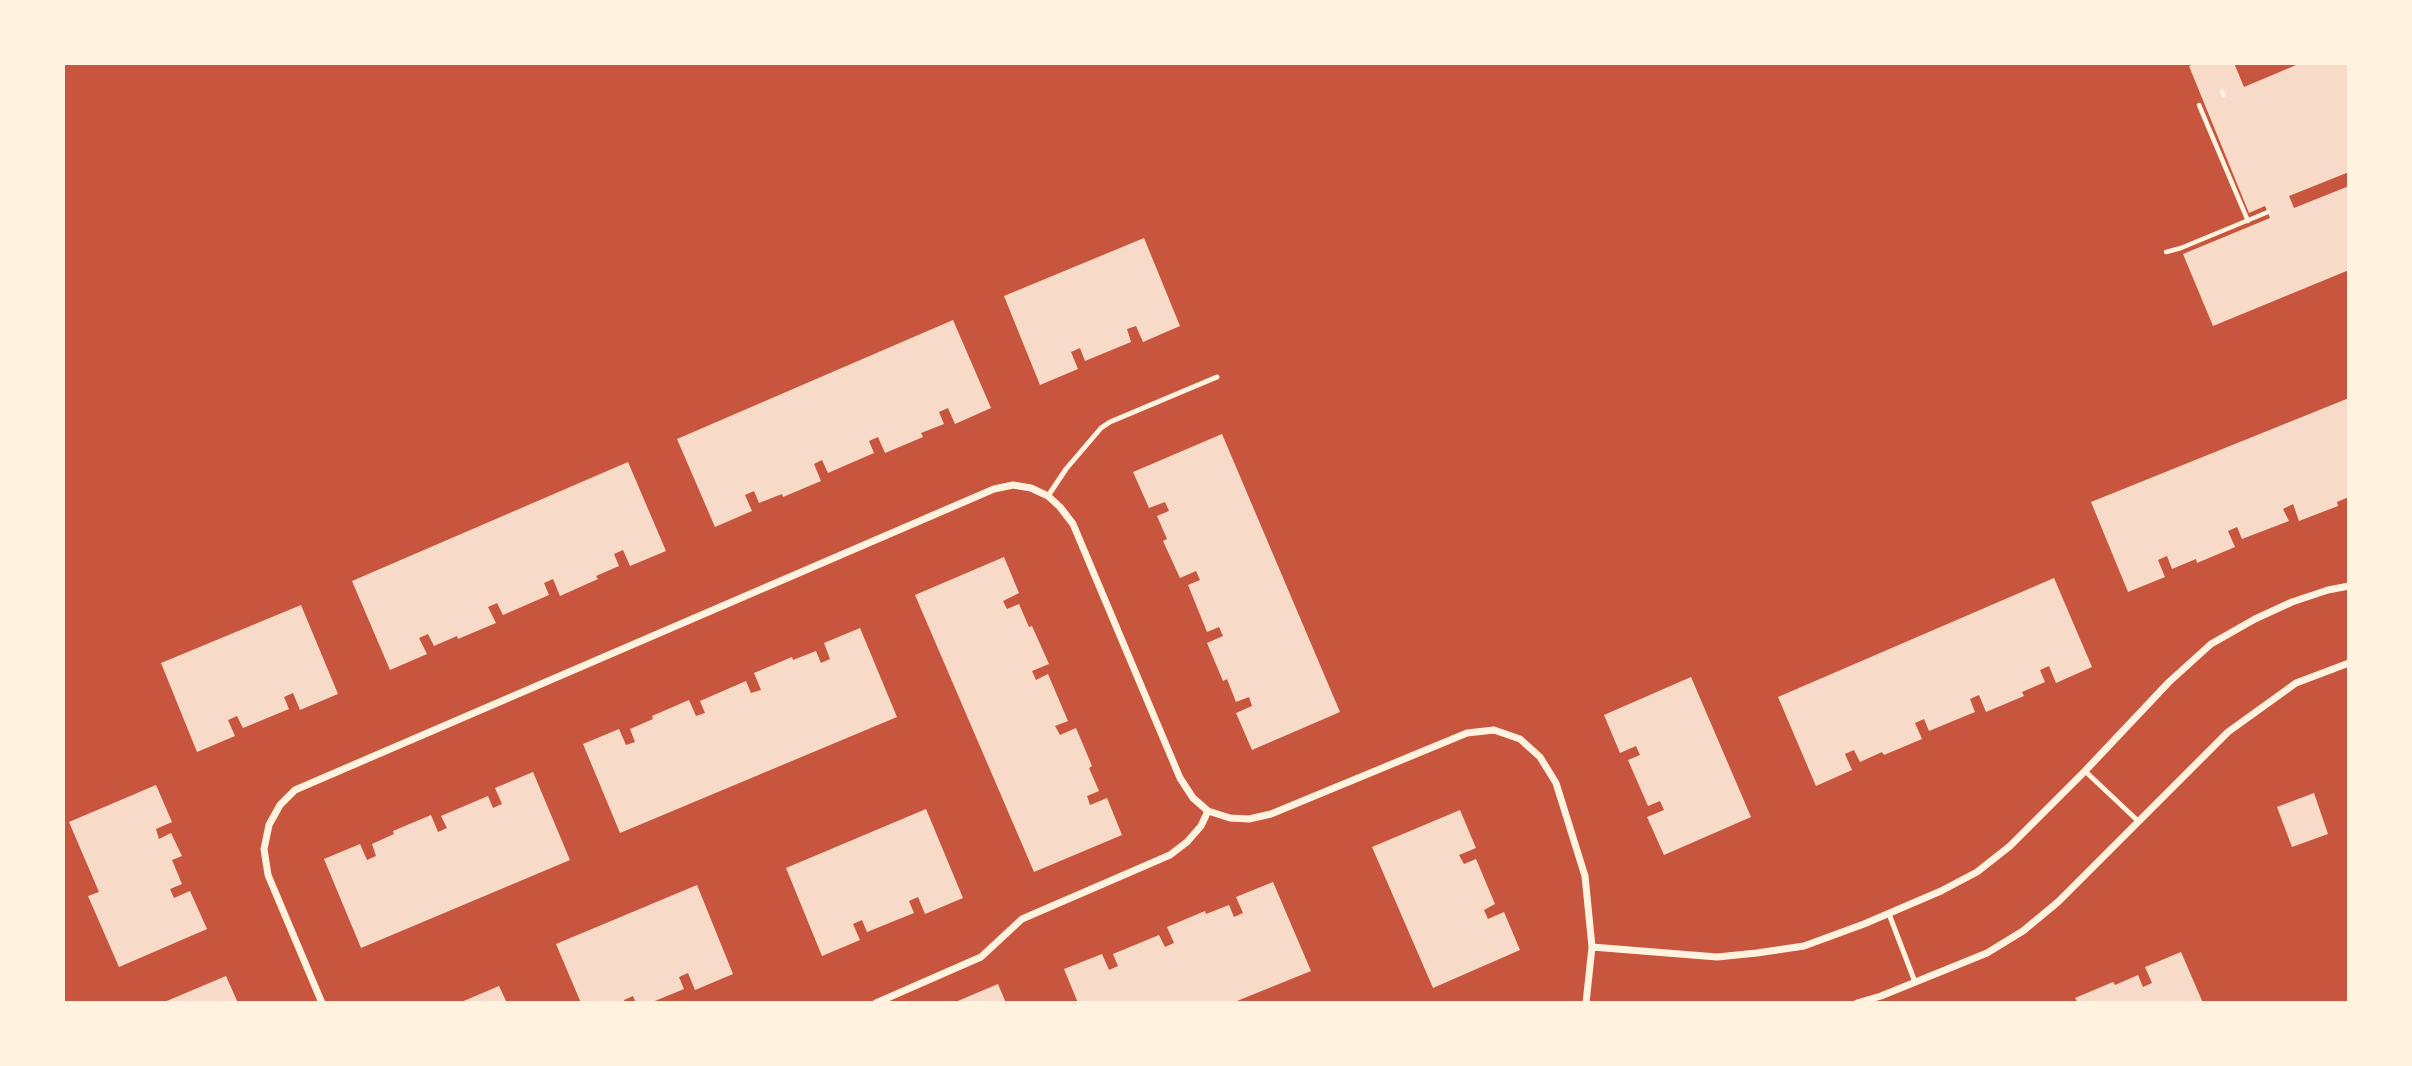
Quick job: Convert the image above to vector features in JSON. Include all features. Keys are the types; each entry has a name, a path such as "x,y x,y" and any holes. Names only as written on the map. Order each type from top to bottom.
{"street":[{"path":"322,1003 268,875 264,849 270,825 280,805 295,790 994,489 1013,485 1031,488 1048,496 1073,524 1180,778 1193,798 1208,811 1230,818 1249,819 1271,814 1468,733 1494,730 1520,739 1540,757 1556,783 1585,876 1592,947 1586,1003"},
{"path":"1592,947 1717,957 1757,953 1804,946 1889,914 1977,872 2010,846 2169,682 2211,644 2255,618 2328,590 2349,586"},
{"path":"1857,1003 1987,953 2023,930 2058,902 2228,732 2295,683 2349,663"},
{"path":"876,1003 981,957 1022,919 1170,855 1187,842 1208,811"}],"lane":[{"path":"1048,496 1072,461 1101,428 1217,377"},
{"path":"2085,771 2138,821"},
{"path":"1889,914 1915,982"}],"path":[{"path":"2199,104 2248,220"},
{"path":"2166,252 2267,212"}],"building":[{"path":"2197,63 2234,63 2244,87 2301,63 2349,63 2349,172 2289,196 2294,208 2349,186 2349,270 2213,326 2183,254 2270,218 2265,206 2249,213 2189,66"},
{"path":"1144,238 1180,326 1143,342 1136,326 1127,329 1131,342 1085,361 1080,348 1071,352 1078,369 1040,385 1004,296"},
{"path":"953,320 991,408 955,424 948,408 939,412 944,424 921,433 923,437 885,453 878,437 869,441 874,453 828,473 822,460 814,464 821,481 783,497 782,494 759,503 754,491 745,495 752,511 715,527 677,439"},
{"path":"2349,398 2349,497 2337,502 2338,506 2299,521 2293,504 2283,509 2289,521 2242,539 2237,527 2228,531 2235,547 2197,563 2196,559 2172,569 2167,556 2158,560 2165,577 2128,592 2091,502"},
{"path":"1222,434 1340,712 1252,750 1236,713 1252,706 1249,697 1236,702 1227,679 1223,681 1207,643 1223,636 1219,627 1207,632 1188,585 1200,580 1196,571 1180,578 1163,541 1167,539 1157,516 1169,511 1165,502 1149,508 1133,472"},
{"path":"628,462 666,551 630,566 623,550 614,554 619,566 560,596 553,579 544,583 549,595 503,615 497,603 488,607 496,623 434,646 428,634 419,638 427,654 390,670 352,581"},
{"path":"1004,557 1019,593 1003,601 1007,609 1019,604 1029,627 1032,626 1049,664 1032,671 1036,680 1048,674 1068,721 1055,726 1060,735 1076,728 1099,791 1087,796 1090,805 1107,798 1122,835 1034,872 915,595"},
{"path":"2054,578 2092,667 2056,683 2049,666 2040,670 2045,682 2022,692 2024,696 1986,712 1979,695 1970,699 1975,712 1929,731 1924,719 1915,723 1922,739 1860,762 1854,750 1845,754 1852,770 1816,786 1778,697"},
{"path":"301,605 338,694 300,710 293,693 284,697 289,709 243,728 237,716 228,720 235,736 197,752 161,663"},
{"path":"860,628 897,717 620,833 583,744 619,729 626,745 635,742 630,729 689,700 696,716 705,713 700,701 746,681 751,693 761,690 754,673 792,657 793,660 816,651 821,663 830,659 824,643"},
{"path":"1691,677 1751,817 1664,855 1647,817 1664,810 1660,801 1648,806 1628,760 1640,755 1636,746 1620,753 1604,715"},
{"path":"533,772 570,860 361,948 324,859 360,844 367,860 376,856 372,844 394,834 393,831 431,815 438,832 447,828 441,816 488,796 493,808 502,804 495,788"},
{"path":"156,785 172,822 156,829 159,839 171,833 182,856 172,860 182,884 170,889 174,898 190,891 207,929 119,967 88,896 99,892 69,822"},
{"path":"2314,793 2328,834 2292,847 2277,807"},
{"path":"926,809 963,898 925,914 918,897 909,901 914,913 867,932 862,920 853,924 860,940 822,956 786,868"},
{"path":"1460,810 1476,848 1459,855 1464,864 1476,859 1495,904 1484,910 1488,919 1504,912 1520,950 1433,988 1372,847"},
{"path":"1273,882 1311,971 1232,1003 1078,1003 1064,969 1102,954 1109,970 1118,966 1113,954 1159,935 1165,947 1174,943 1167,927 1205,911 1206,914 1229,905 1234,917 1243,913 1236,897"},
{"path":"697,885 733,974 695,990 688,973 679,977 684,989 650,1003 636,1003 633,996 624,1000 625,1003 581,1003 556,944"},
{"path":"2181,952 2203,1003 2078,1003 2075,998 2138,975 2143,987 2152,983 2145,967"},
{"path":"226,976 238,1003 162,1003"},
{"path":"998,984 1006,1003 953,1003"},
{"path":"499,986 507,1003 459,1003"}]}
